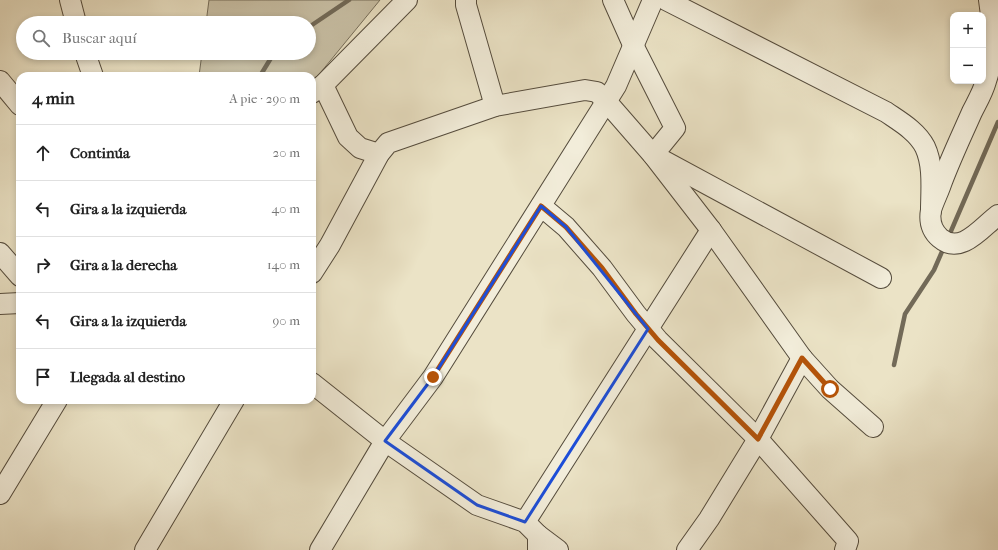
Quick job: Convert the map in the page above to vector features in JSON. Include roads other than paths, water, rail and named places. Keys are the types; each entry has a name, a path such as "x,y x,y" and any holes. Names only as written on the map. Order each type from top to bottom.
{"street":[{"path":"70,0 74,16"},
{"path":"379,154 360,148 348,137 318,89 407,0"},
{"path":"466,0 466,5 495,106"},
{"path":"613,0 634,47 675,128 653,155"},
{"path":"320,550 385,441 433,377 616,86 653,0"},
{"path":"666,0 886,112 904,124 924,146 929,159 931,178 931,224 935,233 945,242 953,245 964,242 977,234 998,215"},
{"path":"931,211 955,150 986,81 991,60 993,38 989,0"},
{"path":"87,60 92,72"},
{"path":"0,81 16,100"},
{"path":"316,267 330,245 379,154 388,143 495,106 585,90 598,92 653,155 711,230 802,358 830,389 873,427"},
{"path":"653,155 881,278"},
{"path":"541,206 566,227 602,268 658,340 758,439 848,541 845,550"},
{"path":"534,536 648,329 711,230"},
{"path":"0,253 16,271"},
{"path":"0,304 16,303"},
{"path":"687,550 709,519 758,439 802,358"},
{"path":"316,386 385,441 477,505 558,550"},
{"path":"0,494 55,404"},
{"path":"145,550 232,404"}],"waterway":[{"path":"316,22 349,0"},
{"path":"262,72 270,60"},
{"path":"948,238 998,122"},
{"path":"894,365 905,314 934,270 944,247"}]}
